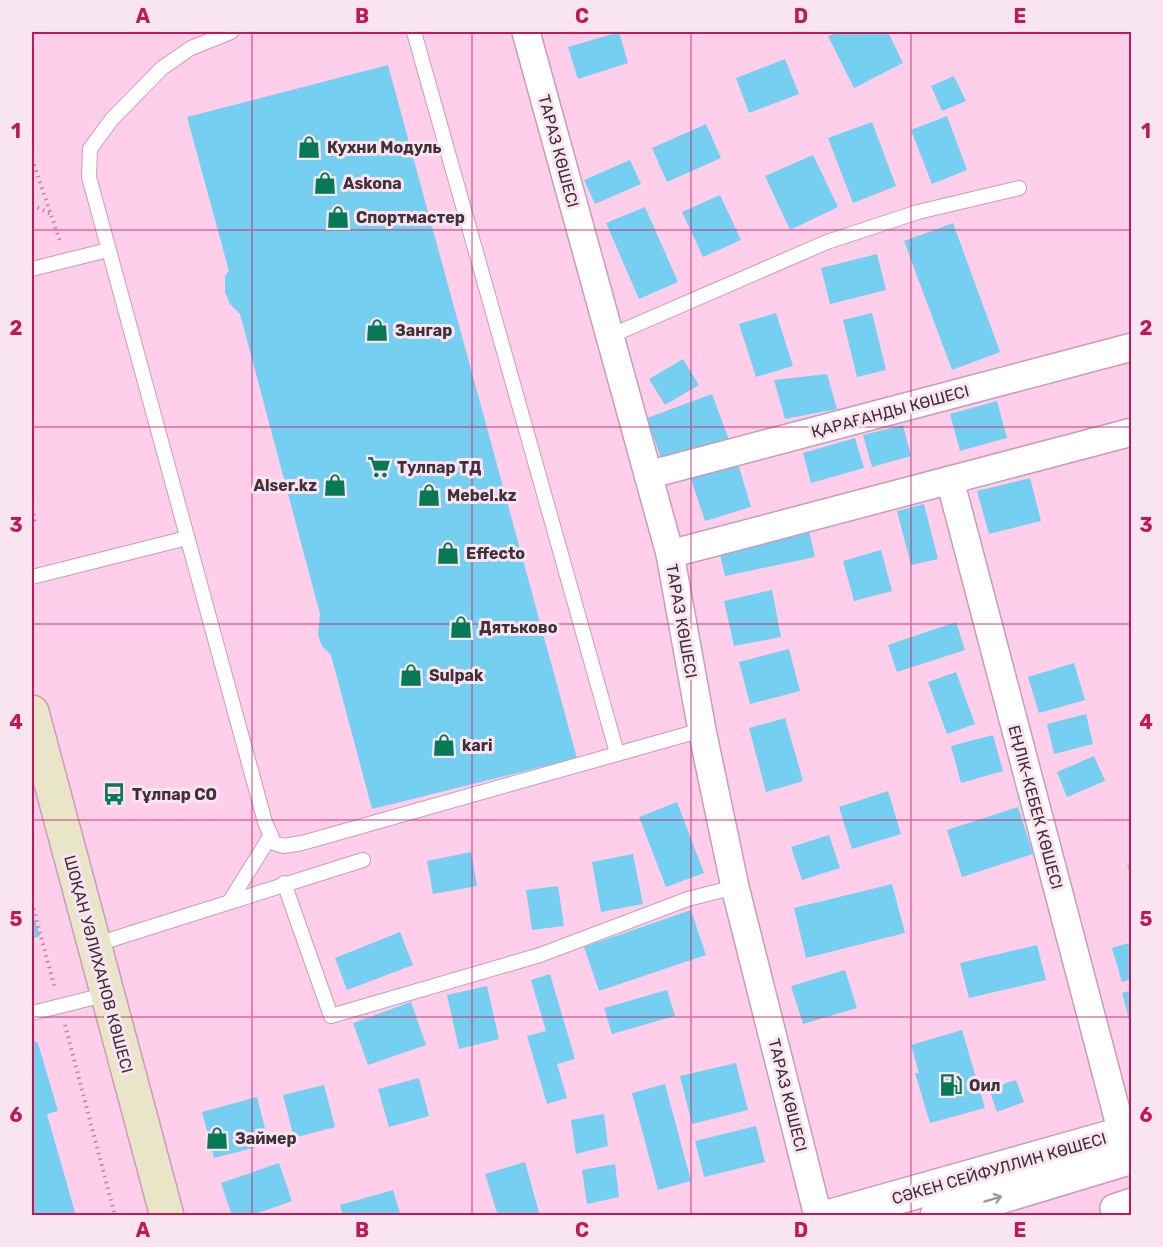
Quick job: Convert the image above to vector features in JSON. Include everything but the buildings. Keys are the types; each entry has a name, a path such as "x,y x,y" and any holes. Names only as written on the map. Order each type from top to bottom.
{"main road":[{"name":"ШОҚАН УӘЛИХАНОВ КӨШЕСІ","path":"32,711 167,1215"}],"street":[{"name":"ТАРАЗ КӨШЕСІ","path":"526,32 670,554 702,730 735,887 818,1215"},
{"name":"ҚАРАҒАНДЫ КӨШЕСІ","path":"648,475 1131,347"},
{"path":"670,554 1131,432"},
{"name":"ЕҢЛІК-КЕБЕК КӨШЕСІ","path":"950,480 1128,1140"},
{"name":"СӘКЕН СЕЙФУЛЛИН КӨШЕСІ","path":"831,1215 1128,1140"},
{"name":"СӘКЕН СЕЙФУЛЛИН КӨШЕСІ","path":"937,1215 1128,1140"},
{"path":"1116,1215 1114,1208 1131,1202"}],"lane":[{"path":"231,32 191,48 162,68 112,119 90,149 88,177 274,843 284,846 302,843 702,730"},
{"path":"414,32 617,753"},
{"path":"610,336 827,242 918,212 1019,188"},
{"path":"32,269 108,250"},
{"path":"32,577 187,538"},
{"path":"230,901 271,835"},
{"path":"94,945 284,883 363,860"},
{"path":"284,883 331,1016 540,955 688,899 735,887"},
{"path":"32,1013 108,994"}],"path":[{"path":"32,159 53,216 65,261"},
{"path":"32,206 53,216"},
{"path":"32,508 35,522 32,523"},
{"path":"32,903 115,1215"}],"place":[{"name":"Кухни Модуль","path":"309,147"},
{"name":"Askona","path":"325,183"},
{"name":"Спортмастер","path":"338,217"},
{"name":"Зангар","path":"377,330"},
{"name":"Тулпар ТД","path":"379,467"},
{"name":"Alser.kz","path":"335,485"},
{"name":"Mebel.kz","path":"429,495"},
{"name":"Effecto","path":"448,553"},
{"name":"Дятьково","path":"461,627"},
{"name":"Sulpak","path":"411,675"},
{"name":"kari","path":"444,745"},
{"name":"Тұлпар СО","path":"114,794"},
{"name":"Оил","path":"951,1085"},
{"name":"Займер","path":"217,1138"}]}
